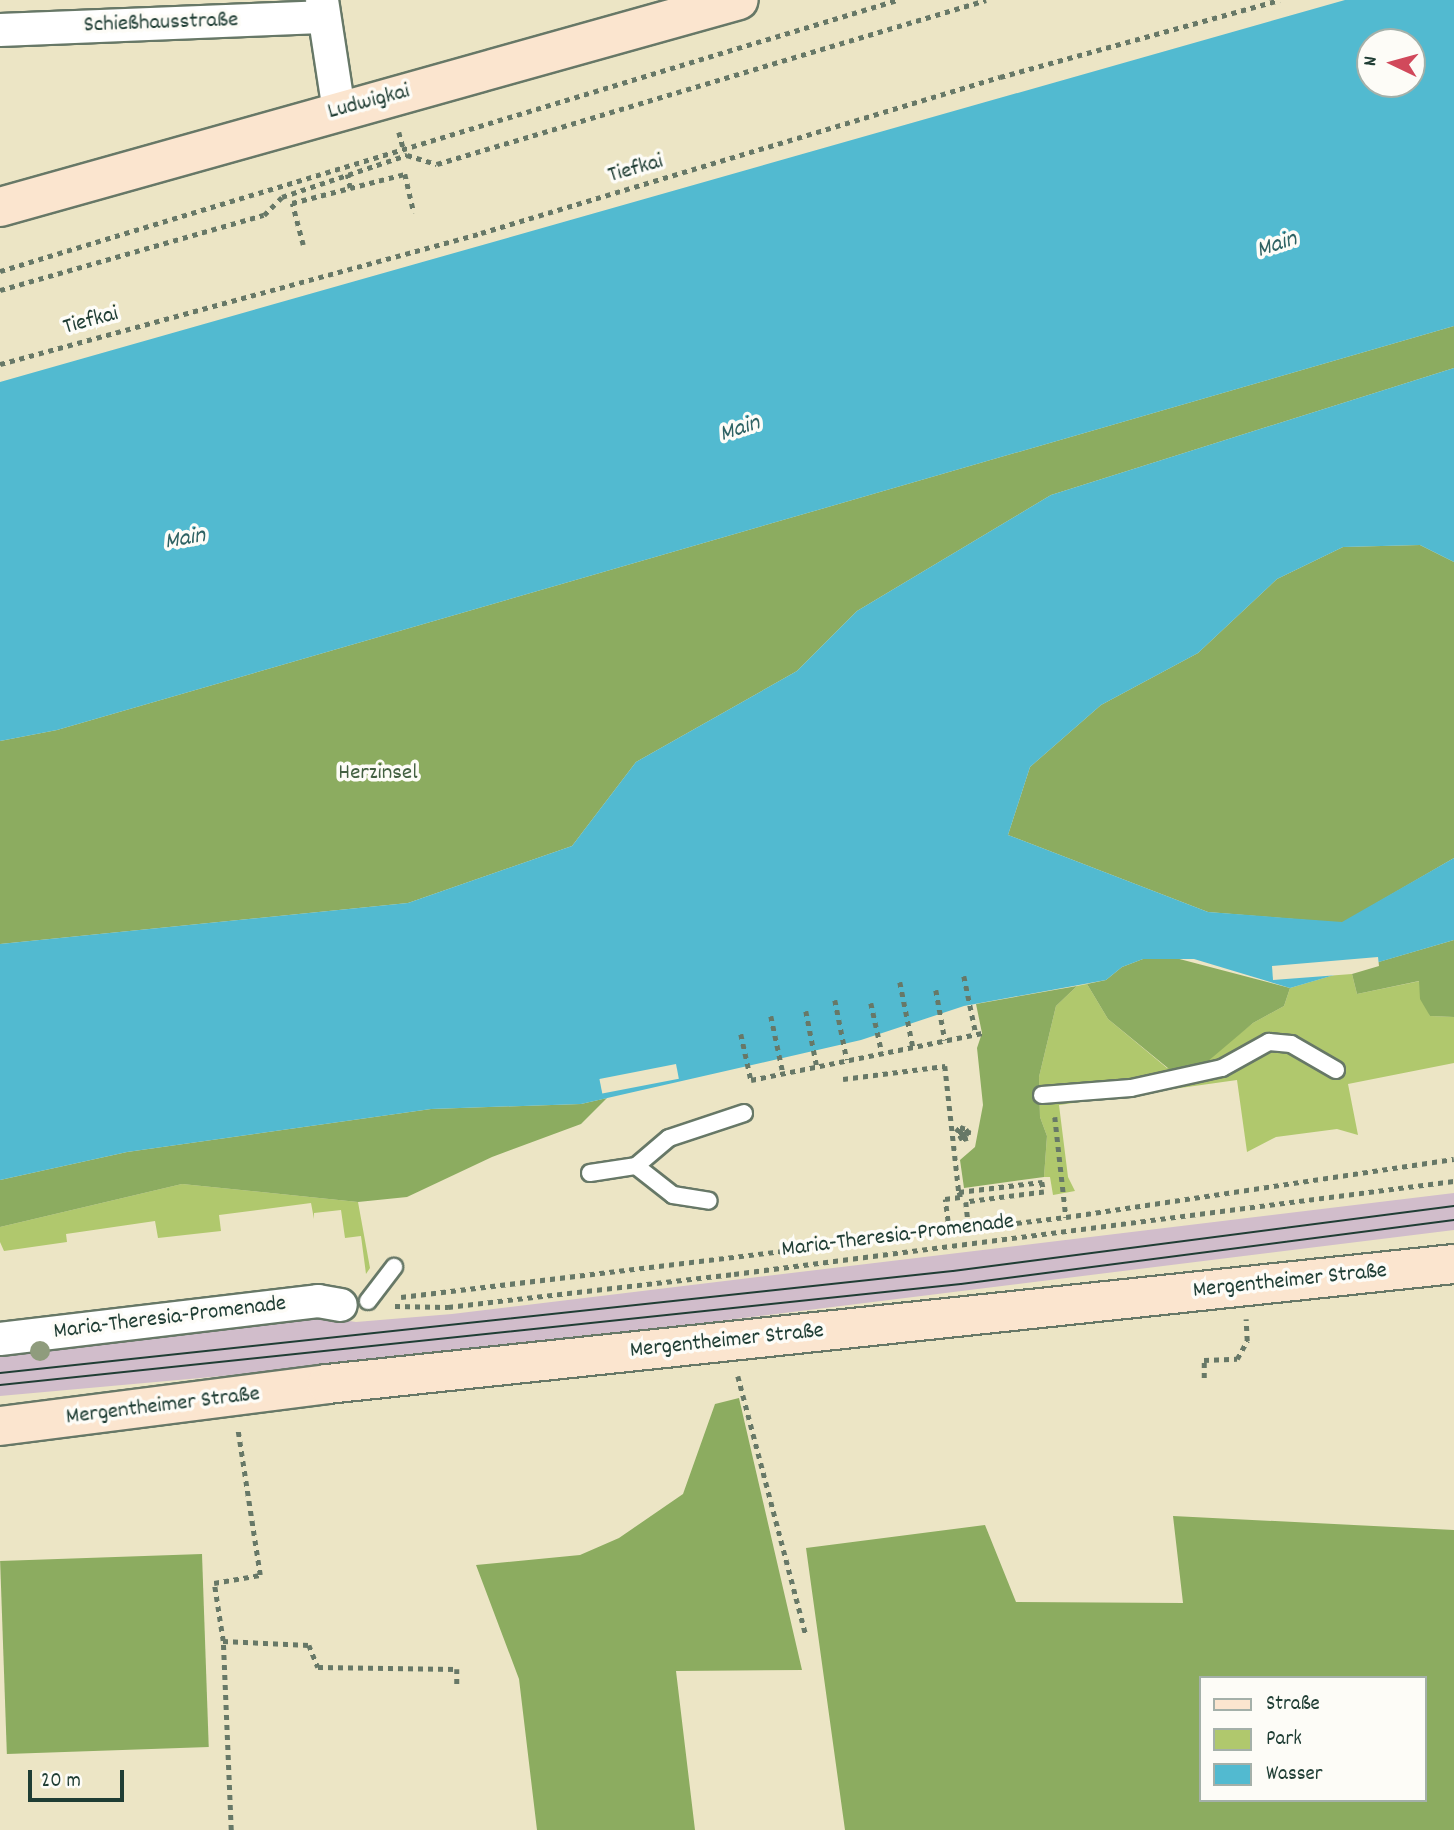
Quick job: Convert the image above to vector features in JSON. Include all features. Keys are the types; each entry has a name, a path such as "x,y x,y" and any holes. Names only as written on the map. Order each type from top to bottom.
{"main road":[{"name":"Ludwigkai","path":"0,206 739,0"},
{"name":"Mergentheimer Straße","path":"0,1426 327,1384 1454,1264"}],"street":[{"path":"321,9 339,111"},
{"name":"Schießhausstraße","path":"0,30 321,9"},
{"name":"Maria-Theresia-Promenade","path":"0,1339 318,1301 354,1303"}],"lane":[{"path":"1047,1095 1131,1088 1222,1068 1269,1042 1291,1044 1336,1070"},
{"path":"590,1173 636,1166 669,1139 744,1113"},
{"path":"636,1166 673,1195 709,1201"},
{"path":"354,1303 394,1267"}],"path":[{"path":"0,271 897,0"},
{"path":"0,290 264,215 282,197 405,156 437,164 986,0"},
{"name":"Tiefkai","path":"0,364 455,241 813,137 1000,77 1280,0"},
{"path":"403,149 405,156"},
{"path":"347,174 350,188"},
{"path":"303,245 292,203 405,174 414,213"},
{"path":"741,1034 751,1080 979,1033 964,976"},
{"path":"900,982 913,1047"},
{"path":"936,990 945,1040"},
{"path":"835,1000 848,1060"},
{"path":"871,1003 881,1053"},
{"path":"806,1011 817,1067"},
{"path":"771,1016 783,1073"},
{"path":"843,1079 945,1066 960,1192 960,1197 945,1199 949,1231"},
{"path":"1047,1095 1066,1217"},
{"path":"956,1133 964,1126 970,1134 962,1140 959,1138 958,1136 958,1133 961,1129 967,1130 968,1133 965,1137 960,1135 960,1133 965,1131 966,1134 956,1133"},
{"name":"Maria-Theresia-Promenade","path":"354,1303 1066,1217 1454,1158"},
{"name":"Maria-Theresia-Promenade","path":"354,1303 448,1307 1454,1181"},
{"path":"960,1192 1042,1182 1044,1192 966,1202 969,1229"},
{"path":"1204,1378 1204,1360 1237,1359 1247,1341 1244,1287"},
{"path":"740,1386 806,1636"},
{"path":"231,1830 223,1641 214,1584 260,1575 243,1455"},
{"path":"223,1641 309,1645 318,1667 457,1669 457,1687"}],"shaded area":[{"path":"1454,1193 1454,1230 412,1359 0,1396 0,1353 309,1315 356,1322 452,1314"}],"green space":[{"name":"Herzinsel","path":"1454,326 1454,368 1051,495 857,611 797,671 636,762 572,846 408,903 0,944 0,741 57,730"},
{"path":"1420,545 1454,562 1454,858 1342,923 1208,912 1008,835 1030,767 1101,705 1198,653 1277,579 1343,547"},
{"path":"1454,940 1454,1017 1430,1016 1420,999 1419,981 1357,994 1351,970"},
{"path":"1168,956 1290,988 1284,1006 1253,1023 1207,1062 1174,1073 1108,1019 1087,984 1106,980 1122,967 1143,959"},
{"path":"1351,970 1357,994 1420,981 1430,1016 1454,1017 1454,1063 1348,1084 1358,1135 1337,1129 1276,1137 1247,1152 1237,1080 1059,1105 1068,1177 1075,1191 1053,1195 1050,1177 1044,1177 1047,1136 1040,1117 1039,1077 1056,1006 1077,986 1087,984 1108,1019 1167,1068 1196,1068 1253,1023 1284,1006 1290,988"},
{"path":"1077,986 1056,1006 1039,1077 1040,1117 1047,1136 1044,1177 964,1188 960,1160 975,1147 983,1105 977,1048 982,1033 976,1004"},
{"path":"607,1098 581,1124 492,1157 407,1197 358,1202 182,1184 0,1227 0,1180 127,1152 431,1109 581,1104"},
{"path":"182,1184 358,1202 370,1268 366,1274 361,1236 345,1238 341,1210 314,1213 314,1219 311,1203 219,1215 221,1231 158,1238 155,1221 66,1234 67,1242 4,1251 0,1242 0,1227"},
{"path":"739,1398 802,1670 676,1671 695,1830 537,1830 519,1679 476,1565 580,1555 619,1538 683,1494 715,1404"},
{"path":"1173,1516 1454,1530 1454,1830 845,1830 806,1548 985,1525 1016,1602 1183,1603"},
{"path":"202,1554 209,1747 7,1754 0,1561"}],"water":[{"name":"Main","path":"1345,0 1454,0 1454,326 57,730 0,741 0,382"},
{"path":"1454,368 1454,562 1420,545 1343,547 1277,579 1198,653 1101,705 1030,767 1008,835 1208,912 1342,922 1454,858 1454,940 1290,988 1194,959 1143,959 1122,967 1106,980 964,1006 861,1040 581,1104 431,1109 127,1152 0,1180 0,944 408,903 572,846 636,762 797,671 857,611 1051,495"}],"pier":[{"path":"1378,957 1379,966 1352,974 1273,980 1272,966"},
{"path":"676,1064 679,1079 602,1094 599,1079"}],"tram line":[{"path":"0,1373 953,1271 1454,1206"},
{"path":"0,1385 961,1284 1454,1220"}]}
